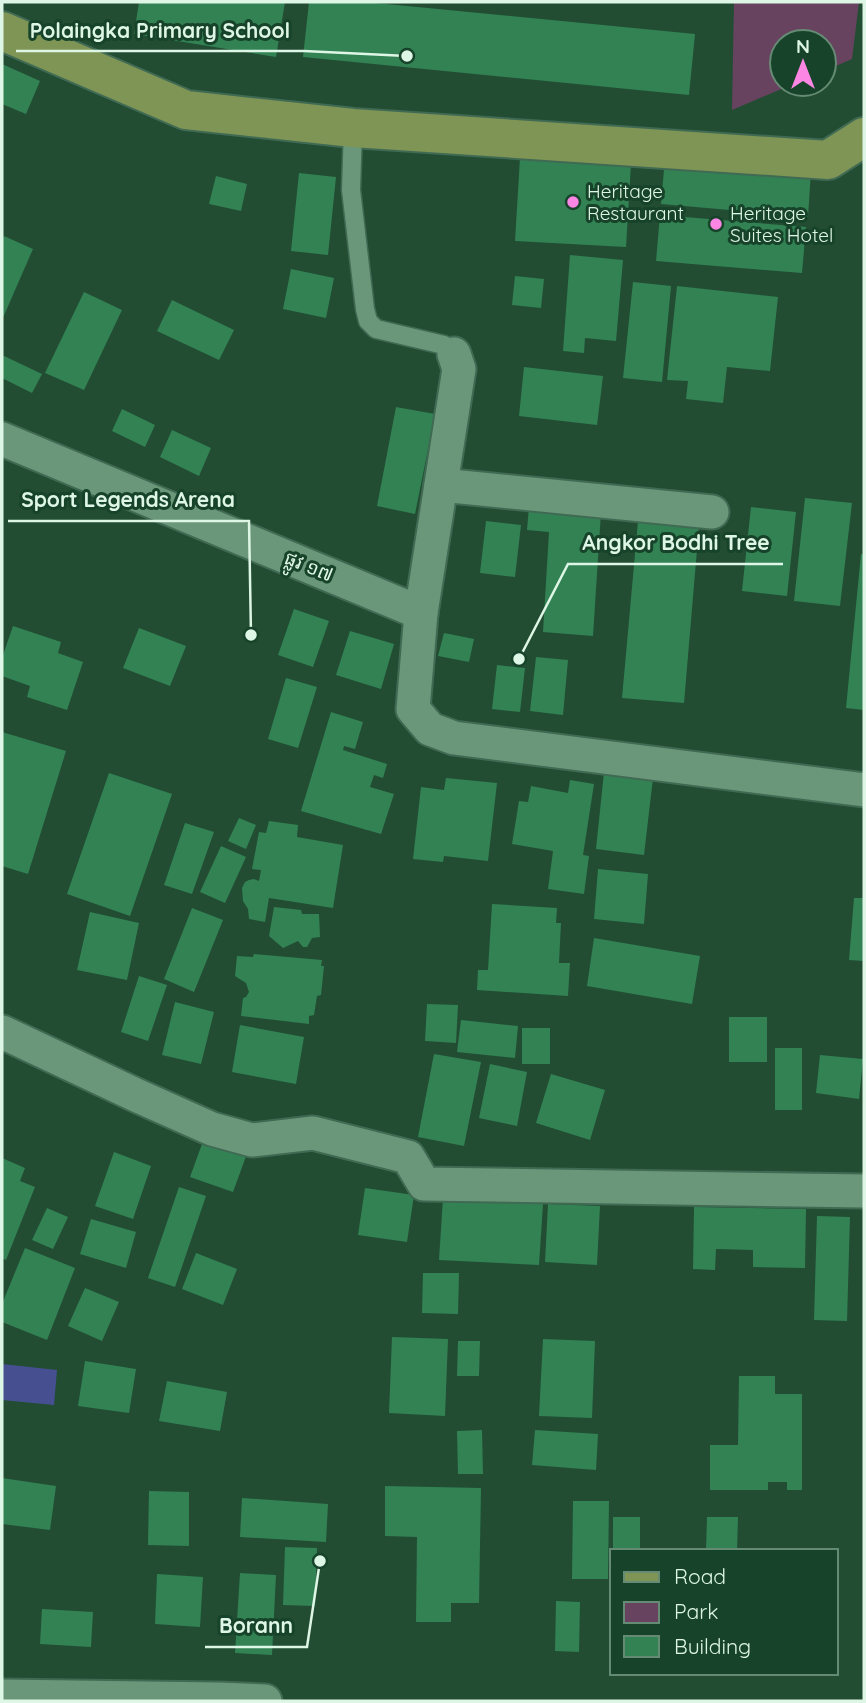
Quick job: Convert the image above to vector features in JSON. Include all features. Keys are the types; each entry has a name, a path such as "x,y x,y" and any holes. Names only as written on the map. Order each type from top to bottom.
{"street":[{"path":"2,31 186,110 353,128 828,160 864,137"},
{"path":"454,354 459,369 421,613 413,709 430,729 454,738 864,790"},
{"name":"ផ្លូវ ១៧","path":"2,439 421,613"},
{"path":"441,485 712,512"},
{"path":"2,1032 212,1129 252,1140 313,1133 408,1157 424,1184 864,1191"},
{"path":"2,1696 265,1701"}],"lane":[{"path":"353,128 351,190 368,321 376,329 444,345 454,354"}],"green space":[{"path":"734,2 859,2 852,59 838,65 838,28 768,28 768,95 732,110"}],"water":[{"path":"2,1364 57,1370 54,1405 2,1400"}],"building":[{"path":"139,2 285,2 276,57 134,34"},
{"path":"309,2 366,2 695,34 689,95 303,57"},
{"path":"2,64 40,81 26,114 2,104"},
{"name":"Heritage Restaurant","path":"520,158 631,164 626,247 515,241"},
{"path":"665,158 811,171 808,217 661,204"},
{"path":"299,173 336,177 328,255 291,251"},
{"path":"216,176 247,184 241,211 209,204"},
{"path":"660,215 806,227 802,273 656,261"},
{"path":"4,236 33,249 2,320 2,241"},
{"path":"570,255 623,260 616,341 585,338 584,353 563,351"},
{"path":"291,269 334,278 326,318 283,309"},
{"path":"515,276 544,279 541,308 512,305"},
{"path":"633,282 671,286 662,382 623,378"},
{"path":"677,286 778,297 770,371 727,367 723,403 686,399 688,381 667,380"},
{"path":"84,292 122,310 84,390 45,373"},
{"path":"172,300 234,330 219,360 157,331"},
{"path":"2,355 42,374 32,393 2,378"},
{"path":"524,367 603,376 597,425 519,416"},
{"path":"396,407 435,414 415,514 377,506"},
{"path":"122,409 155,425 145,447 112,431"},
{"path":"172,430 211,448 199,476 160,457"},
{"path":"805,498 852,503 840,606 794,601"},
{"path":"529,507 601,512 593,636 543,632 549,532 527,530"},
{"path":"751,507 796,512 787,596 742,591"},
{"path":"486,521 521,525 515,577 480,573"},
{"path":"638,521 699,526 684,703 622,698"},
{"path":"861,554 864,555 864,710 846,708"},
{"path":"294,609 329,621 313,667 278,655"},
{"path":"13,626 61,642 58,653 83,662 67,710 27,697 30,686 2,676 2,658"},
{"path":"139,628 186,646 170,686 123,668"},
{"path":"350,631 394,644 381,689 336,675"},
{"path":"444,633 474,639 469,662 438,656"},
{"path":"536,657 568,660 563,715 530,711"},
{"path":"497,665 525,668 520,712 492,709"},
{"path":"286,678 317,687 298,748 268,739"},
{"path":"331,712 363,722 355,749 344,746 343,750 387,764 383,778 374,775 370,787 394,794 381,834 301,811"},
{"path":"2,732 66,751 28,874 2,866"},
{"path":"604,772 653,778 644,855 596,849"},
{"path":"109,773 172,794 130,916 67,894"},
{"path":"446,778 497,783 488,861 444,856 443,862 413,859 421,787 444,790"},
{"path":"570,780 594,784 583,855 589,856 584,894 548,889 553,851 512,844 519,801 528,802 531,786 568,793"},
{"path":"239,818 256,825 246,849 228,841"},
{"path":"269,821 298,825 297,837 343,845 333,908 269,898 265,922 249,919 242,888 249,880 259,881 261,870 252,869 259,832 266,833"},
{"path":"185,823 214,832 192,894 164,885"},
{"path":"221,846 246,857 225,903 200,892"},
{"path":"598,869 648,874 644,924 594,919"},
{"path":"854,898 864,898 864,961 849,960"},
{"path":"492,904 557,908 556,923 561,923 559,963 570,963 568,996 477,990 478,970 488,970"},
{"path":"274,907 301,910 302,914 319,914 320,937 312,938 307,947 303,947 298,941 283,948 269,936"},
{"path":"192,908 223,920 194,992 164,979"},
{"path":"90,912 139,923 127,980 77,970"},
{"path":"594,938 700,956 692,1004 587,986"},
{"path":"254,954 322,960 321,966 324,966 321,995 317,996 314,1015 309,1016 309,1024 241,1016 243,998 249,992 246,983 235,976 237,956 253,957"},
{"path":"139,976 167,985 148,1041 121,1032"},
{"path":"175,1002 214,1012 201,1064 162,1055"},
{"path":"427,1004 458,1005 456,1043 425,1041"},
{"path":"729,1017 767,1017 767,1062 729,1062"},
{"path":"461,1020 518,1026 515,1058 457,1052"},
{"path":"240,1025 304,1037 296,1084 232,1072"},
{"path":"522,1028 550,1028 550,1064 522,1064"},
{"path":"775,1048 802,1048 802,1110 775,1110"},
{"path":"434,1054 481,1062 464,1146 418,1137"},
{"path":"820,1055 863,1059 859,1099 816,1093"},
{"path":"490,1064 527,1072 517,1126 479,1118"},
{"path":"551,1074 605,1090 590,1140 536,1123"},
{"path":"206,1133 249,1148 233,1192 190,1177"},
{"path":"114,1152 151,1166 133,1219 95,1206"},
{"path":"2,1158 25,1168 20,1181 35,1187 6,1260 2,1258"},
{"path":"179,1187 206,1196 175,1287 148,1278"},
{"path":"365,1188 414,1195 407,1242 358,1235"},
{"path":"443,1198 543,1204 539,1265 439,1260"},
{"path":"548,1204 600,1206 597,1265 545,1262"},
{"path":"694,1207 806,1209 805,1268 753,1267 753,1250 716,1249 715,1270 693,1269"},
{"path":"47,1208 68,1217 53,1249 32,1240"},
{"path":"817,1216 850,1217 847,1321 814,1320"},
{"path":"91,1219 136,1232 126,1268 80,1254"},
{"path":"25,1248 75,1268 47,1340 2,1322 2,1304"},
{"path":"196,1253 237,1269 223,1305 182,1289"},
{"path":"423,1273 459,1273 458,1314 422,1313"},
{"path":"85,1288 119,1302 102,1341 68,1326"},
{"path":"392,1337 448,1339 445,1416 389,1413"},
{"path":"543,1339 595,1341 592,1418 539,1416"},
{"path":"458,1341 480,1341 479,1376 457,1376"},
{"path":"85,1361 136,1369 129,1413 78,1406"},
{"path":"739,1376 775,1376 775,1394 802,1394 802,1490 787,1490 787,1482 768,1482 768,1490 710,1490 710,1445 738,1445"},
{"path":"167,1381 227,1392 220,1431 159,1421"},
{"path":"482,1430 483,1474 458,1474 457,1431"},
{"path":"535,1430 598,1434 596,1470 532,1465"},
{"path":"2,1478 56,1486 50,1530 2,1524"},
{"path":"385,1486 481,1488 479,1603 451,1603 451,1622 416,1622 417,1537 385,1536"},
{"path":"149,1491 189,1492 189,1546 148,1545"},
{"path":"242,1498 328,1504 326,1542 240,1537"},
{"path":"573,1501 609,1501 608,1579 572,1579"},
{"path":"613,1517 640,1517 640,1549 613,1549"},
{"path":"707,1517 738,1517 737,1549 706,1549"},
{"path":"285,1547 317,1548 315,1606 283,1605"},
{"path":"240,1573 276,1575 272,1655 235,1653"},
{"path":"157,1574 203,1577 200,1627 155,1624"},
{"path":"556,1601 580,1602 579,1652 555,1651"},
{"path":"42,1609 93,1612 91,1647 40,1644"}],"place":[{"name":"Polaingka Primary School","path":"407,56"},
{"name":"Heritage Restaurant","path":"573,202"},
{"name":"Heritage Suites Hotel","path":"716,224"},
{"name":"Sport Legends Arena","path":"251,635"},
{"name":"Angkor Bodhi Tree","path":"519,659"},
{"name":"Borann","path":"320,1561"}]}
